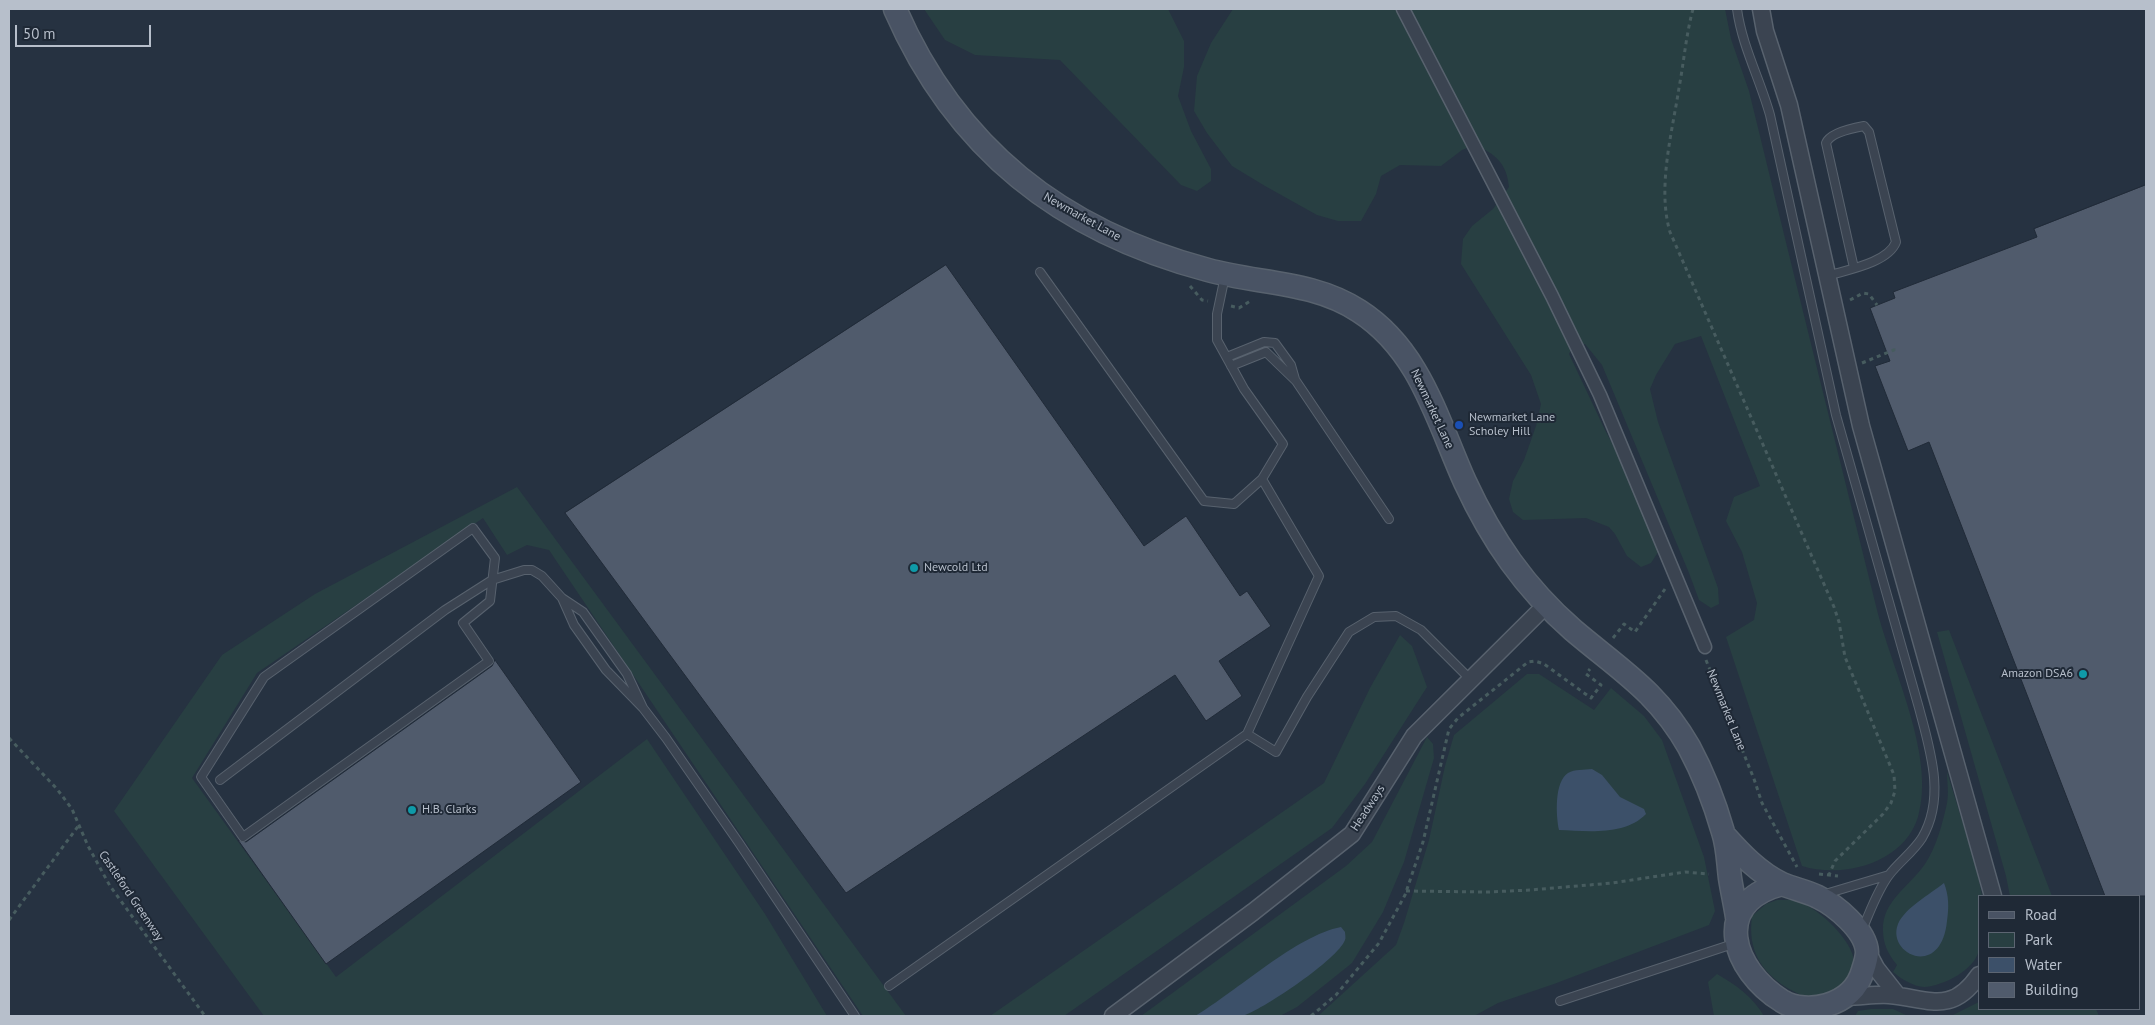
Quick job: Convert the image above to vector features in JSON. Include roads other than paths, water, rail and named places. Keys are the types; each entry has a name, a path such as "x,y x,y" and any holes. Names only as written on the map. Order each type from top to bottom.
{"main road":[{"name":"Newmarket Lane","path":"895,9 918,57 938,89 963,122 992,154 1020,179 1072,215 1114,237 1172,259 1226,274 1304,286 1326,293 1345,301 1389,335 1404,351 1424,386 1464,480 1490,530 1512,563 1546,604 1574,631 1644,688 1678,729 1691,750 1724,835 1737,917 1738,942 1741,956 1751,972 1764,988 1787,1009 1838,1005"},
{"name":"Newmarket Lane","path":"1724,835 1755,866 1790,875 1844,914 1863,942"},
{"path":"1737,917 1750,901 1790,875"},
{"path":"1838,1005 1862,974 1863,942"}],"street":[{"path":"1403,9 1580,354 1619,437 1705,647"},
{"path":"1761,9 1765,31 1789,105 1861,426 1993,895"},
{"name":"Headways","path":"1113,1016 1352,834 1414,736 1546,604"},
{"path":"1863,942 1876,968 1898,996"},
{"path":"1838,1005 1882,994 1929,1002 1951,999 1961,995 1978,976"}],"lane":[{"path":"1737,9 1742,36 1770,116 1836,415 1932,755 1935,795 1929,823 1914,848 1889,875 1863,942"},
{"path":"1827,276 1854,268 1886,254 1896,242 1869,132 1864,126 1834,135 1826,143 1854,268"},
{"path":"1040,272 1204,501 1234,504 1262,478 1283,444 1244,389 1217,340 1217,314 1226,274"},
{"path":"1226,357 1264,342 1274,343 1291,366 1296,381"},
{"path":"1232,366 1266,352 1296,381 1389,519"},
{"path":"889,986 1247,734 1319,576 1262,478"},
{"path":"474,528 495,558 492,580 490,601 463,623 489,661 243,837 201,777 264,677 474,528"},
{"path":"220,780 445,610 492,580 524,570 532,570 542,576 562,598 583,612 627,674 643,708"},
{"path":"562,598 574,625 606,670 643,708 739,843 855,1016"},
{"path":"1247,734 1276,752 1307,697 1349,632 1374,617 1396,616 1421,630 1471,680"},
{"path":"1818,896 1889,875"},
{"path":"1560,1001 1738,942"}],"water":[{"path":"1592,769 1602,775 1620,797 1644,809 1646,814 1637,821 1617,829 1605,831 1559,830 1557,800 1563,777 1574,771"},
{"path":"1944,883 1948,906 1943,939 1935,951 1926,956 1916,956 1907,952 1900,944 1896,935 1898,924 1906,912"},
{"path":"1341,927 1345,932 1345,940 1329,959 1300,982 1255,1011 1228,1018 1195,1016 1286,952 1324,932"}],"place":[{"name":"Newmarket Lane Scholey Hill","path":"1459,425"},
{"name":"Newcold Ltd","path":"914,568"},
{"name":"Amazon DSA6","path":"2083,674"},
{"name":"H.B. Clarks","path":"412,810"}]}
